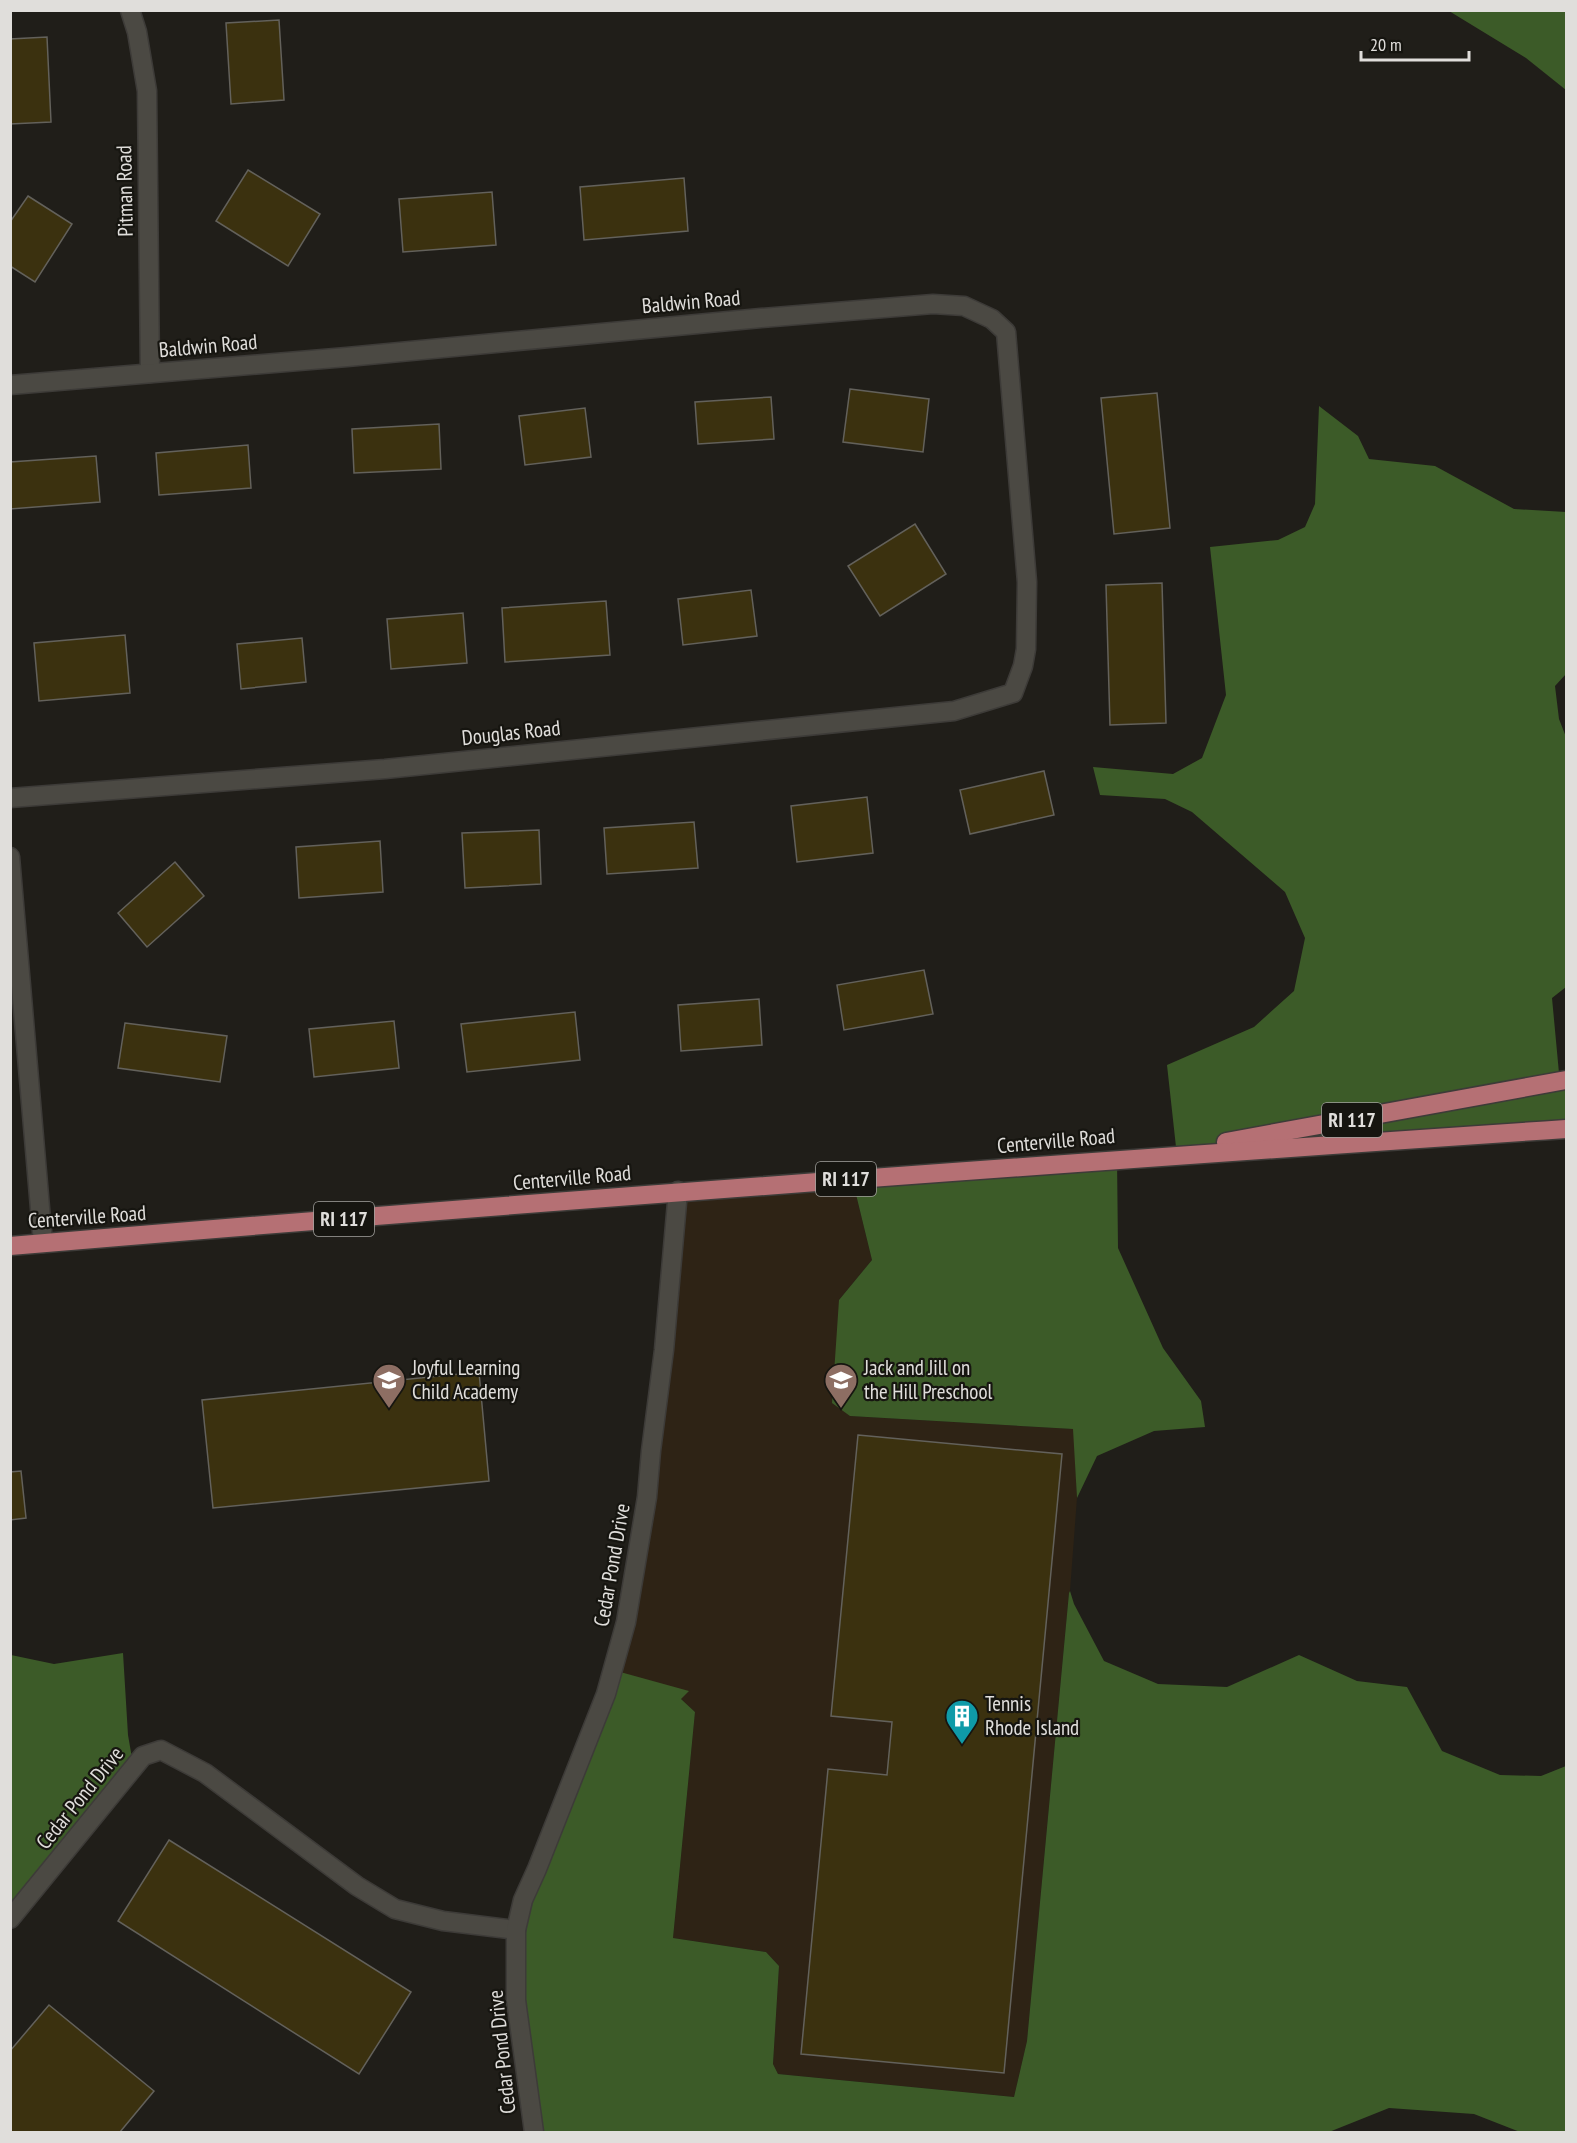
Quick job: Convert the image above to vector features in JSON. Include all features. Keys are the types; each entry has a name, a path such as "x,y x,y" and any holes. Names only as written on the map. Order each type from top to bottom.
{"main road":[{"name":"Centerville Road","path":"1136,1157 1566,1080"},
{"name":"Centerville Road","path":"10,1246 678,1191 1136,1157 1566,1129"}],"street":[{"name":"Pitman Road","path":"130,10 137,32 147,91 150,373"},
{"name":"Baldwin Road","path":"10,385 347,357 761,318 933,304 964,306 992,319 1006,332 1027,582 1026,649 1023,666 1012,693"},
{"name":"Douglas Road","path":"10,798 385,769 954,711 1012,693"},
{"path":"10,857 44,1243"},
{"name":"Cedar Pond Drive","path":"534,2133 516,2000 516,1930 523,1900 606,1694 626,1622 647,1497 664,1350 678,1191"},
{"name":"Cedar Pond Drive","path":"10,1919 143,1756 160,1750 205,1773 357,1886 395,1909 444,1921 516,1930"}],"shaded area":[{"path":"852,1178 872,1260 839,1300 850,1416 1074,1429 1077,1498 1070,1591 1027,2041 1014,2097 778,2074 773,2064 779,1966 766,1952 673,1938 695,1712 681,1699 613,1670 630,1604 680,1194"}],"green space":[{"path":"1449,11 1566,11 1566,90 1526,58"},
{"path":"1319,406 1358,436 1369,459 1435,466 1514,509 1566,512 1566,674 1555,686 1559,719 1566,737 1566,987 1552,998 1559,1073 1566,1092 1566,1123 1176,1147 1167,1065 1254,1027 1294,991 1305,938 1285,892 1192,812 1165,799 1100,795 1093,767 1173,774 1202,758 1226,695 1210,547 1278,540 1305,527 1315,504"},
{"path":"1117,1158 1118,1248 1163,1348 1201,1401 1205,1427 1154,1431 1097,1456 1077,1498 1073,1429 850,1416 832,1403 839,1300 872,1260 852,1178"},
{"path":"1070,1591 1074,1604 1104,1661 1158,1684 1227,1687 1299,1655 1357,1681 1407,1687 1442,1751 1500,1775 1541,1776 1566,1766 1566,2132 1520,2132 1474,2114 1389,2108 1329,2132 535,2132 516,1926 613,1670 689,1691 681,1699 695,1712 673,1938 766,1952 779,1966 773,2064 778,2074 1014,2097 1027,2041"},
{"path":"123,1653 128,1735 133,1764 11,1915 11,1655 54,1664"}],"building":[{"path":"279,20 284,100 231,104 226,23"},
{"path":"47,37 51,122 10,124 10,39"},
{"path":"248,170 320,214 288,266 216,221"},
{"path":"684,178 688,231 584,240 580,187"},
{"path":"492,192 496,245 403,252 399,199"},
{"path":"28,196 72,224 35,282 10,266 10,222"},
{"path":"850,389 929,399 923,452 843,442"},
{"path":"1157,393 1170,528 1114,534 1101,398"},
{"path":"771,397 774,439 698,444 695,402"},
{"path":"585,408 591,457 525,465 519,416"},
{"path":"439,424 441,469 354,473 352,429"},
{"path":"248,445 251,488 159,495 156,453"},
{"path":"96,456 100,502 10,509 10,462"},
{"path":"915,524 946,574 880,616 848,566"},
{"path":"1162,583 1166,723 1110,725 1106,585"},
{"path":"751,590 757,636 683,645 678,599"},
{"path":"606,601 610,655 505,662 502,608"},
{"path":"463,613 467,663 391,669 387,619"},
{"path":"125,635 130,693 39,701 34,643"},
{"path":"302,638 306,682 241,689 237,644"},
{"path":"1044,771 1054,815 970,834 960,790"},
{"path":"867,797 873,853 797,862 791,806"},
{"path":"694,822 698,868 607,874 604,828"},
{"path":"539,830 541,884 465,888 462,833"},
{"path":"380,841 383,892 299,898 296,847"},
{"path":"175,862 204,896 147,947 118,913"},
{"path":"924,970 933,1014 844,1030 837,985"},
{"path":"759,999 762,1045 681,1051 678,1005"},
{"path":"575,1012 580,1060 467,1072 461,1024"},
{"path":"394,1021 399,1068 314,1077 309,1029"},
{"path":"125,1023 227,1036 220,1082 118,1068"},
{"path":"479,1372 489,1481 213,1508 202,1400"},
{"name":"Tennis Rhode Island","path":"858,1435 1062,1454 1004,2073 801,2054 828,1769 887,1775 892,1722 831,1716"},
{"path":"21,1471 26,1518 10,1520 10,1472"},
{"path":"169,1840 411,1992 359,2074 118,1921"},
{"path":"49,2005 154,2091 120,2132 10,2132 10,2051"}],"place":[{"name":"Joyful Learning Child Academy","path":"389,1409"},
{"name":"Jack and Jill on the Hill Preschool","path":"841,1409"},
{"name":"Tennis Rhode Island","path":"962,1745"}]}
